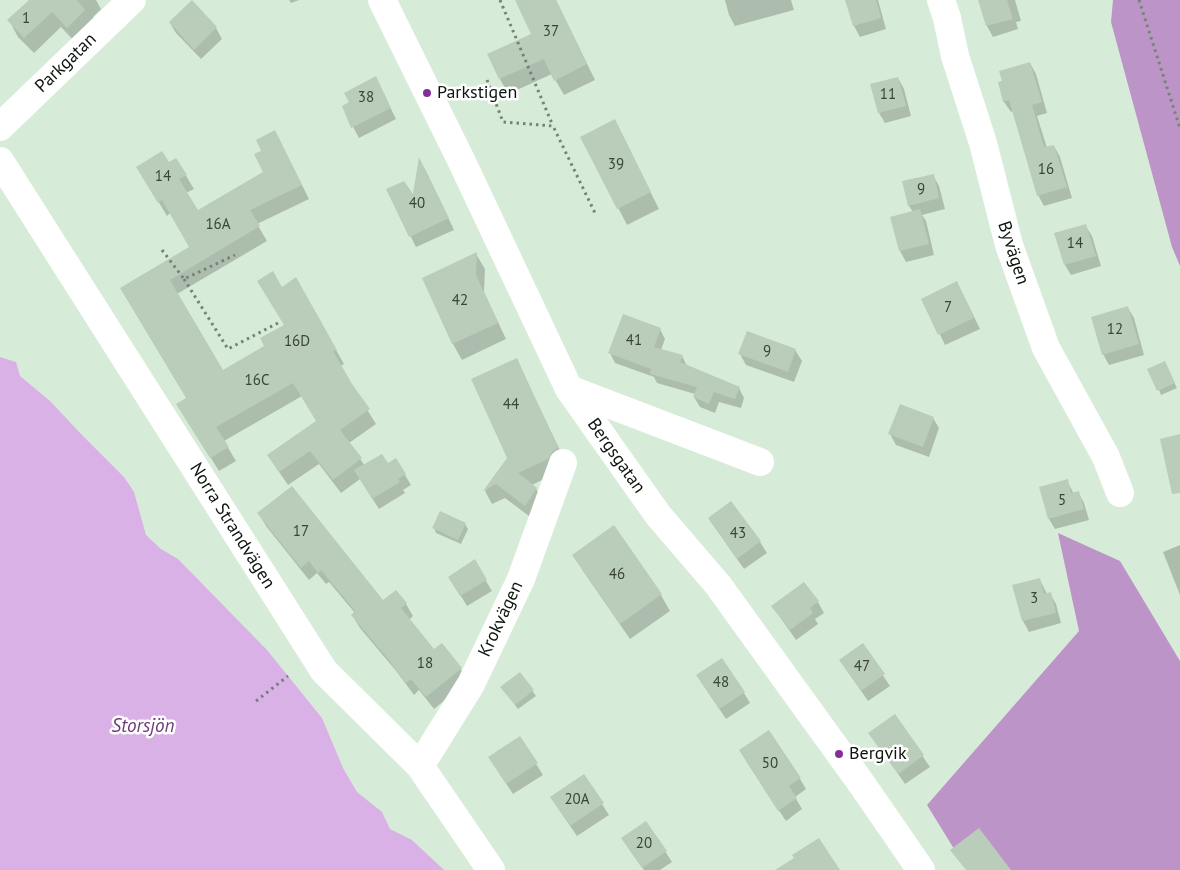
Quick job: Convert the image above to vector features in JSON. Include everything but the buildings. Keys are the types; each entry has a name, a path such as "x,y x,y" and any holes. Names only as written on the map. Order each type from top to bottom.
{"street":[{"name":"Parkgatan","path":"0,127 132,0"},
{"name":"Bergsgatan","path":"382,0 462,162 569,389 658,515 718,585 910,853 920,870"},
{"name":"Byvägen","path":"941,0 1009,245 1046,348 1106,457 1120,493"},
{"name":"Norra Strandvägen","path":"0,161 324,671 420,766 491,870"},
{"path":"569,389 760,462"},
{"name":"Krokvägen","path":"420,766 471,684 516,588 563,463"}],"path":[{"path":"500,0 553,126 595,213"},
{"path":"1139,0 1180,128"},
{"path":"487,80 503,122 553,126"},
{"path":"162,250 184,280 228,349 278,323"},
{"path":"184,280 235,255"},
{"path":"256,702 288,676"}],"shaded area":[{"path":"1113,0 1180,0 1180,266 1172,247 1111,22"},
{"path":"1058,533 1120,561 1180,661 1180,870 967,870 927,805 1079,631"}],"water":[{"name":"Storsjön","path":"0,357 16,362 20,376 50,401 124,477 134,492 146,535 161,549 178,559 267,650 322,718 343,768 357,792 382,812 390,829 412,840 444,870 0,870"}],"place":[{"name":"Parkstigen","path":"427,93"},
{"name":"Bergvik","path":"839,754"}]}
